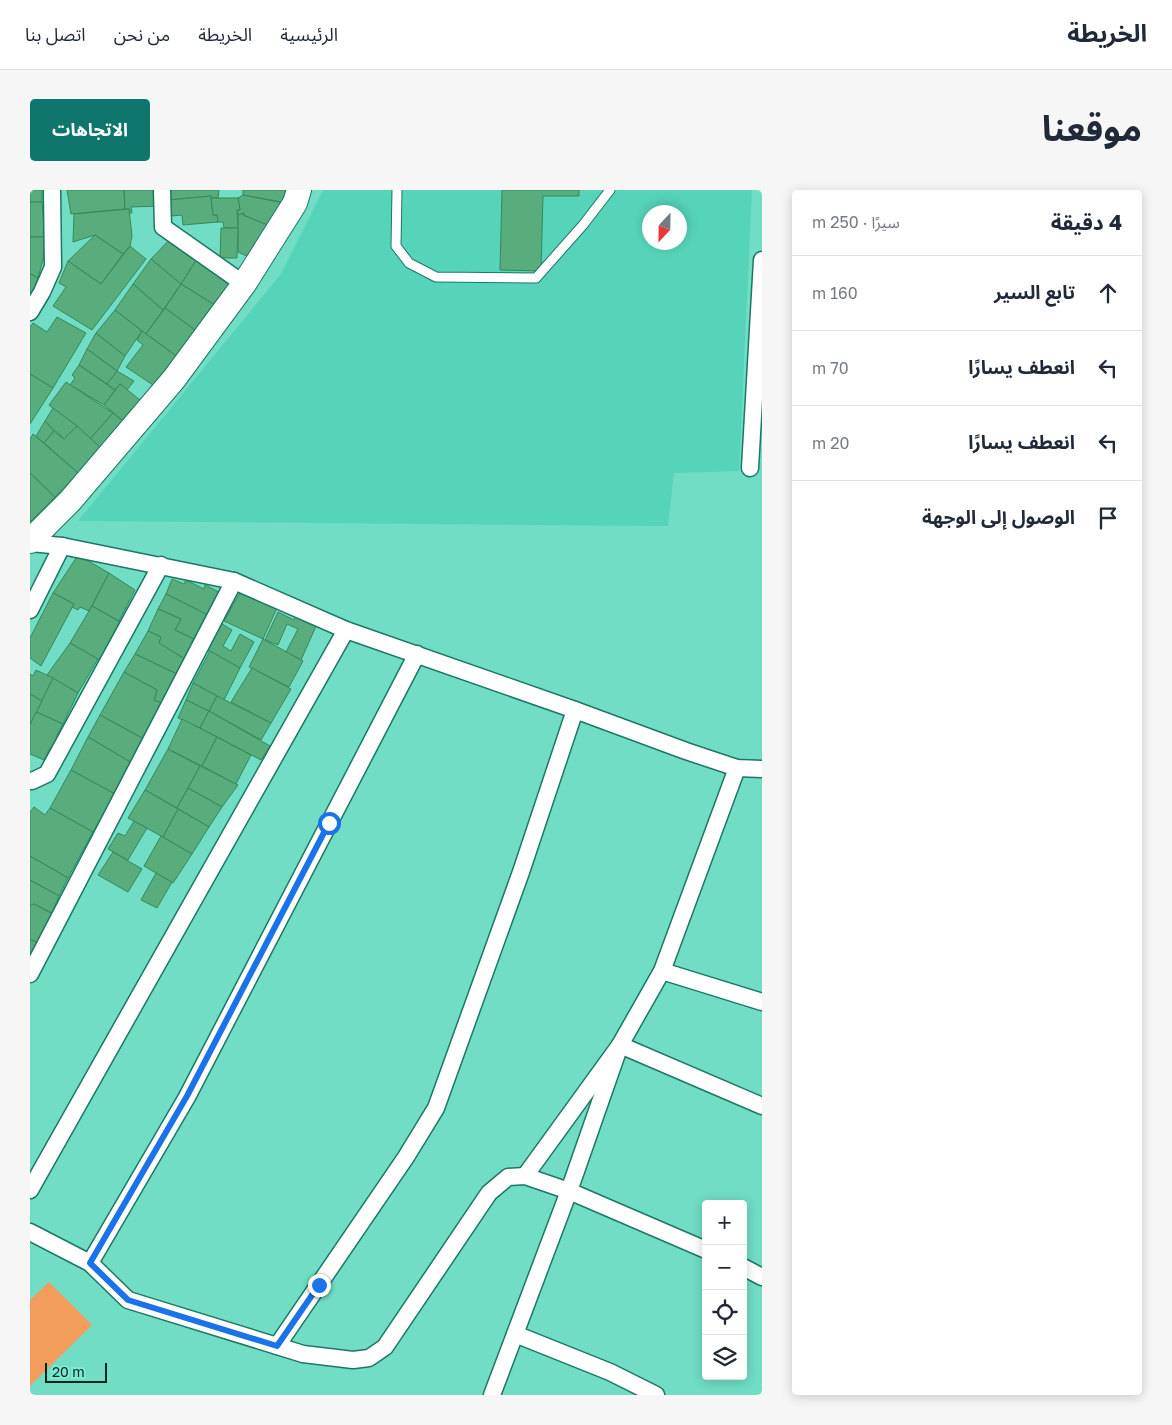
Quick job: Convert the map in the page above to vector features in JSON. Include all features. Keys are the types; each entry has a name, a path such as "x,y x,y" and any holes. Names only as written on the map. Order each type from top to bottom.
{"main road":[{"path":"30,542 70,501 174,379 244,284 295,203 299,190"}],"street":[{"path":"30,312 42,292 53,267 52,190"},
{"path":"162,190 163,227 244,284"},
{"path":"750,468 762,260"},
{"path":"30,542 62,546 234,581 346,630 737,768 762,769"},
{"path":"30,610 62,546"},
{"path":"30,781 47,774 161,565"},
{"path":"30,974 234,581"},
{"path":"30,1190 346,630"},
{"path":"90,1263 187,1096 417,654"},
{"path":"277,1346 406,1157 436,1108 522,872 575,710"},
{"path":"525,1176 620,1045 662,971 737,768"},
{"path":"662,971 762,1002"},
{"path":"620,1045 762,1106"},
{"path":"492,1395 569,1191 620,1045"},
{"path":"30,1232 90,1263 128,1300 304,1354 353,1360 369,1358 385,1347 489,1192 508,1177 525,1176 569,1191 702,1248"},
{"path":"747,1268 762,1276"},
{"path":"514,1334 610,1372 656,1395"}],"lane":[{"path":"397,190 396,246 409,263 436,277 536,278 583,225 610,190"}],"shaded area":[{"path":"323,190 752,190 739,471 674,473 668,526 78,521 281,274"},
{"path":"49,1282 92,1325 30,1386 30,1300"}],"building":[{"path":"30,190 42,190 42,202 30,202"},
{"path":"67,190 124,190 125,209 71,214"},
{"path":"124,190 159,190 160,206 131,207 132,213 129,213 129,209 125,209"},
{"path":"168,190 219,190 218,198 211,198 211,196 169,200"},
{"path":"243,190 286,190 282,202 243,195"},
{"path":"502,190 579,190 579,196 543,196 541,271 500,270"},
{"path":"243,195 289,204 270,226 243,215 244,213 238,215 237,210 240,210 238,198"},
{"path":"211,196 213,215 217,215 218,222 183,225 182,215 171,216 169,200"},
{"path":"211,198 238,198 240,210 237,210 238,228 224,228 223,222 218,222 217,215 213,215"},
{"path":"30,202 42,202 45,237 30,237"},
{"path":"129,209 132,236 130,246 123,254 95,235 73,242 74,214"},
{"path":"244,213 243,215 270,226 253,259 238,252 238,215"},
{"path":"221,228 238,228 237,258 220,258"},
{"path":"95,235 123,254 101,284 68,261"},
{"path":"30,237 45,237 43,260 38,278 30,275"},
{"path":"171,238 197,259 181,284 151,259"},
{"path":"130,246 146,259 92,330 53,306 66,287 59,283 68,261 101,284"},
{"path":"199,256 240,282 218,307 181,284"},
{"path":"151,259 181,284 163,310 133,284"},
{"path":"30,275 38,278 34,292 30,296"},
{"path":"133,284 163,310 146,334 115,310"},
{"path":"181,284 218,307 199,333 165,308"},
{"path":"165,308 199,333 179,358 146,334"},
{"path":"115,310 142,331 125,356 96,333"},
{"path":"57,317 86,333 53,388 30,374 30,327 33,323 47,332"},
{"path":"142,331 179,358 156,387 126,367 143,345 137,340"},
{"path":"96,333 125,356 117,371 87,349"},
{"path":"87,349 117,371 107,384 79,365"},
{"path":"79,365 115,390 104,405 70,385 75,378 72,375"},
{"path":"117,371 134,381 127,390 120,384 115,390 107,384"},
{"path":"30,374 53,388 30,424"},
{"path":"66,382 113,413 90,439 49,405"},
{"path":"120,384 145,404 128,425 104,405"},
{"path":"53,408 77,426 64,439 45,421"},
{"path":"113,413 125,423 101,448 90,439"},
{"path":"45,421 54,431 44,443 36,436"},
{"path":"77,426 101,448 78,473 44,443 54,431 64,439"},
{"path":"33,434 78,473 55,497 30,473 30,439"},
{"path":"30,473 55,497 30,522"},
{"path":"78,555 109,573 89,611 80,607 78,610 72,607 74,604 53,593"},
{"path":"109,573 135,590 119,621 92,606"},
{"path":"172,579 184,584 186,580 204,589 205,585 221,593 210,616 166,594"},
{"path":"242,589 277,608 263,639 224,621"},
{"path":"53,593 74,604 41,666 30,658 30,638"},
{"path":"166,594 210,616 198,641 175,630 181,619 158,609"},
{"path":"92,606 122,623 101,661 70,643"},
{"path":"158,609 181,619 175,630 198,641 185,659 158,644 161,637 148,631"},
{"path":"278,612 294,620 296,615 317,624 301,660 286,652 298,629 287,624 278,645 265,640"},
{"path":"219,622 232,630 223,646 231,651 240,634 254,642 240,668 205,649"},
{"path":"148,631 161,637 159,643 185,659 177,674 135,654"},
{"path":"263,639 303,661 289,687 249,667"},
{"path":"70,643 98,659 78,693 47,675"},
{"path":"210,651 240,668 224,700 193,683"},
{"path":"135,654 177,674 164,704 154,700 157,690 124,672"},
{"path":"252,668 291,689 271,723 231,702"},
{"path":"36,670 53,678 42,701 30,694 30,674 33,676"},
{"path":"124,672 157,690 154,700 164,704 144,739 100,715"},
{"path":"53,678 78,693 63,724 36,712"},
{"path":"193,683 217,696 209,711 186,700"},
{"path":"30,694 42,701 30,725"},
{"path":"217,696 271,723 261,740 209,711"},
{"path":"186,700 209,711 200,728 178,718"},
{"path":"209,711 270,746 261,760 200,728"},
{"path":"36,712 63,724 56,737 59,738 54,750 50,748 44,760 30,754 30,725"},
{"path":"100,715 144,739 132,763 88,737"},
{"path":"182,719 217,737 202,766 168,749"},
{"path":"88,737 132,763 115,794 71,770"},
{"path":"217,737 251,755 236,784 202,766"},
{"path":"168,749 200,766 177,808 145,790"},
{"path":"200,766 238,785 222,807 188,788"},
{"path":"71,770 115,794 93,832 50,808"},
{"path":"188,788 222,807 209,827 177,808"},
{"path":"145,790 178,809 163,837 128,818"},
{"path":"34,807 45,815 50,808 93,832 68,878 30,856 30,812"},
{"path":"178,809 209,827 192,854 163,837"},
{"path":"134,821 147,828 128,860 108,849 118,833 125,836"},
{"path":"161,836 192,854 173,883 144,866"},
{"path":"113,852 142,869 128,892 98,875"},
{"path":"30,856 68,878 59,896 30,880"},
{"path":"156,873 172,882 157,908 141,900"},
{"path":"30,880 59,896 52,913 34,904 30,907"},
{"path":"34,904 56,916 40,944 30,939 30,906"},
{"path":"30,939 40,944 30,958"}],"route":[{"path":"319,1285 277,1346 128,1300 90,1263 187,1096 329,823"}]}
